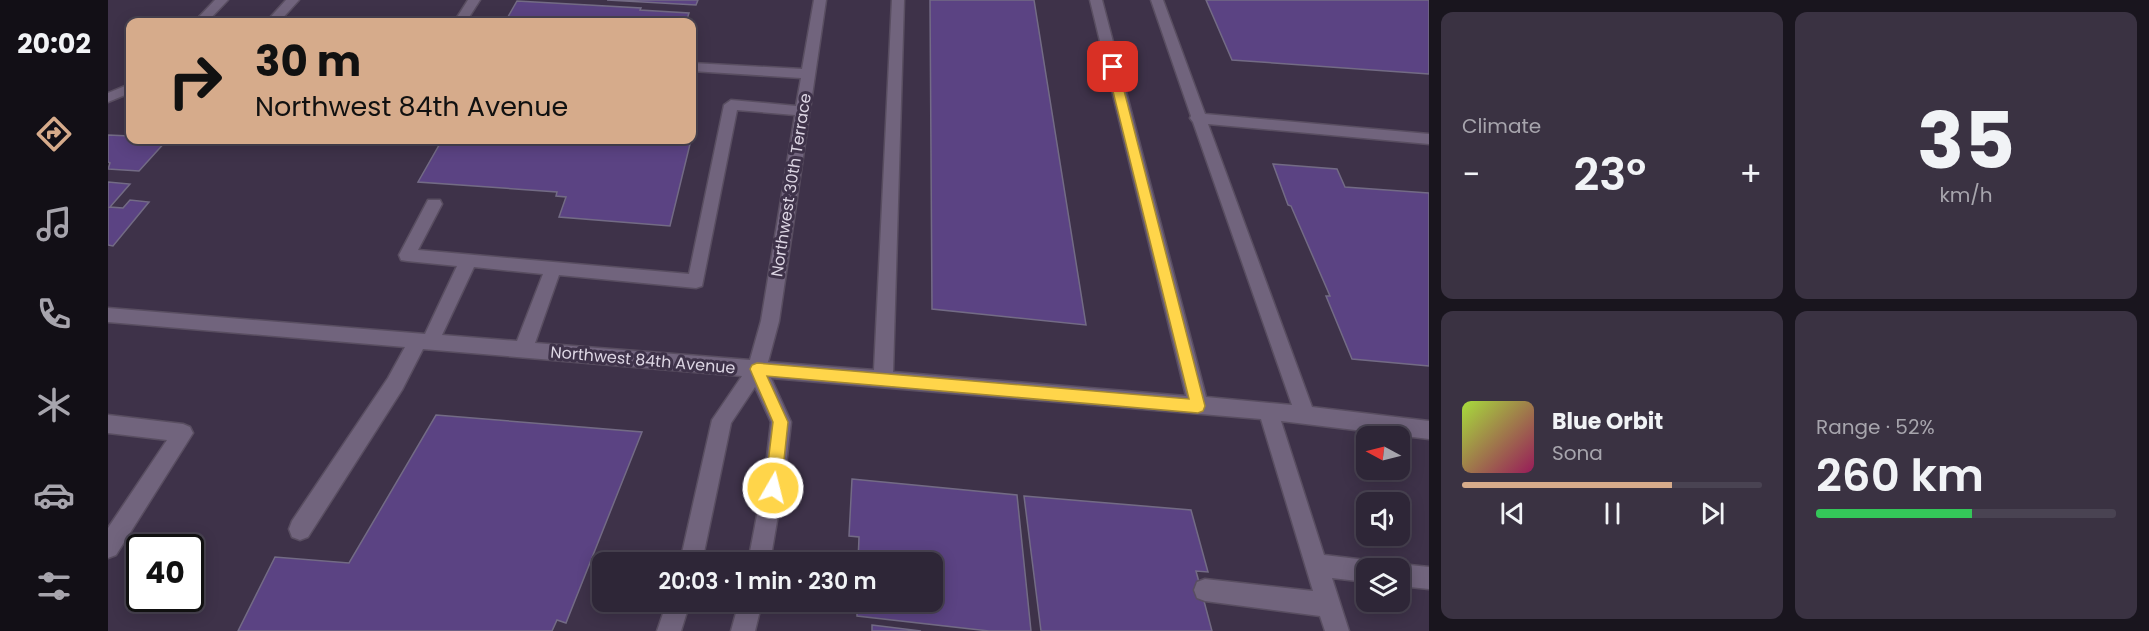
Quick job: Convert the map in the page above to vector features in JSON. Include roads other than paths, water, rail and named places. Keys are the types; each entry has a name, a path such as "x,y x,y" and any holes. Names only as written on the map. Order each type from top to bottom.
{"street":[{"path":"204,18 222,0"},
{"path":"276,18 293,0"},
{"path":"463,18 474,0"},
{"name":"Northwest 30th Terrace","path":"693,552 722,420 757,369 770,321 820,0"},
{"path":"883,380 898,0"},
{"path":"1096,0 1198,406"},
{"path":"1157,0 1197,118 1305,415"},
{"path":"696,67 808,74"},
{"path":"108,98 126,90"},
{"path":"434,204 407,255 696,281 731,105 803,111"},
{"path":"1197,118 1429,139"},
{"path":"300,529 424,341 468,261"},
{"path":"523,350 553,269"},
{"name":"Northwest 84th Avenue","path":"108,315 1268,411 1429,430"},
{"path":"757,369 780,422 775,474 761,552"},
{"path":"1268,411 1338,631"},
{"path":"108,424 183,433 108,547"},
{"path":"1317,565 1356,570"},
{"path":"1410,576 1429,578"},
{"path":"1205,590 1329,605"},
{"path":"669,631 676,612"},
{"path":"743,631 748,612"}]}
